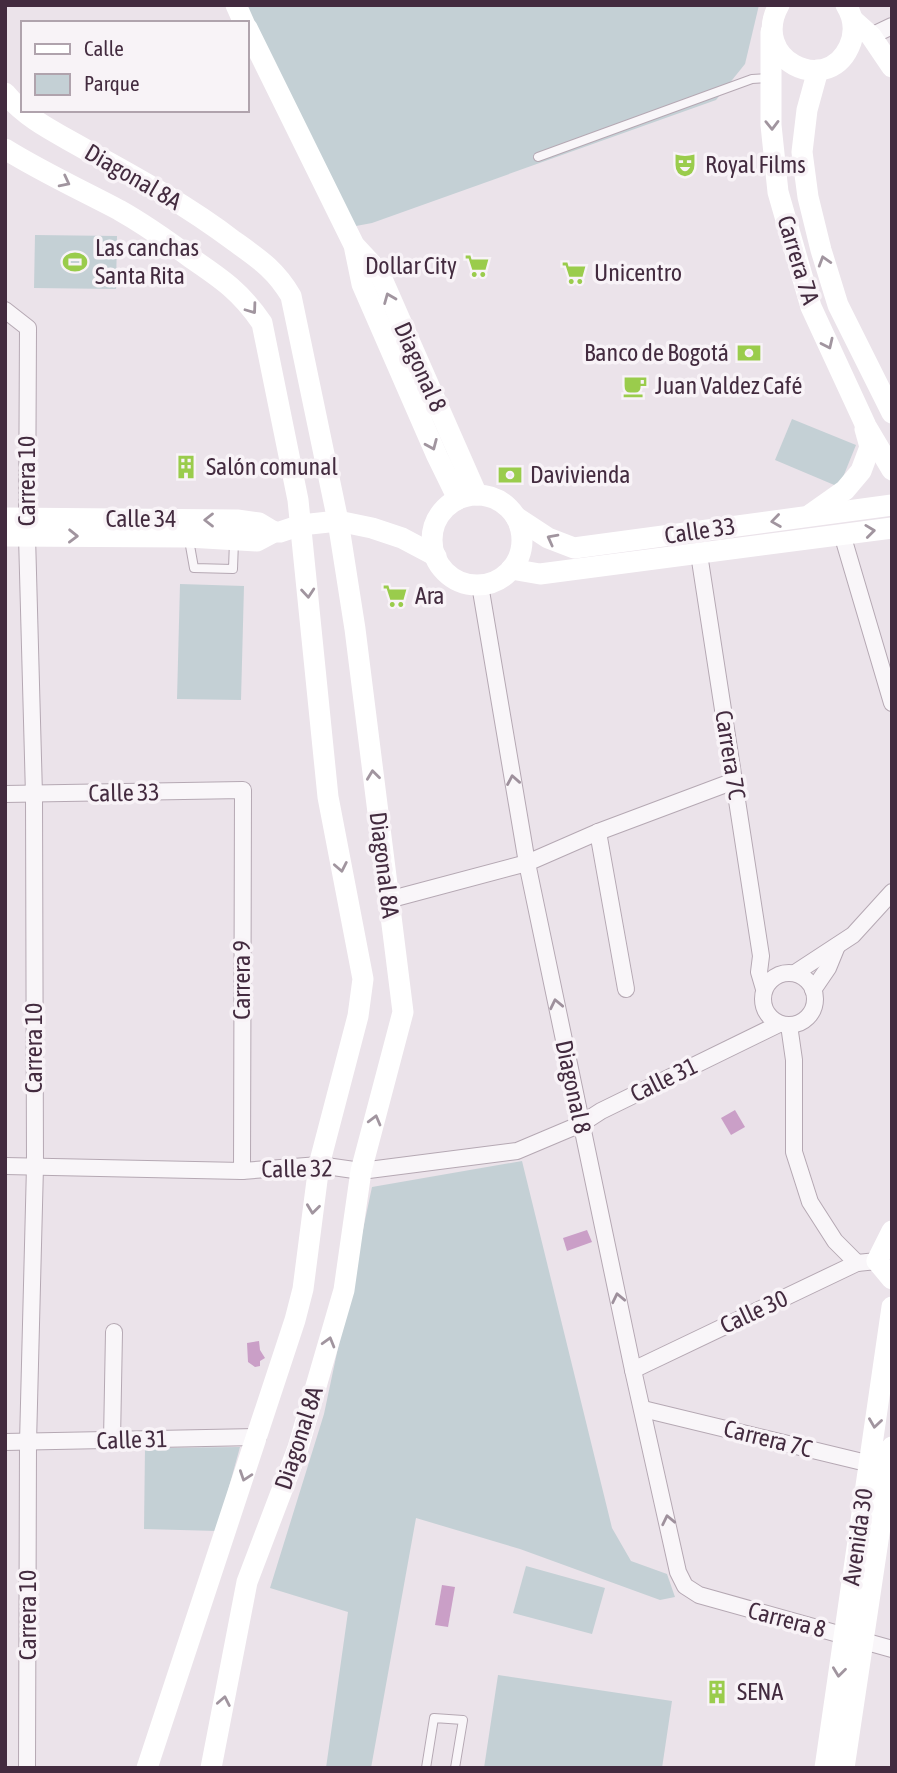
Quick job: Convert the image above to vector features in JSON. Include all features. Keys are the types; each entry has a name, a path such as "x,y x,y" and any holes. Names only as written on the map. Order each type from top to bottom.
{"street":[{"path":"236,5 243,21"},
{"name":"Carrera 7A","path":"779,5 771,32 771,125 778,192 811,307 861,417 892,470"},
{"path":"771,32 774,45 782,57 799,68 818,70 828,67 846,52 853,31 849,13"},
{"path":"849,13 871,36 892,66"},
{"path":"871,36 892,26"},
{"name":"Diagonal 8","path":"248,30 354,245 379,272 468,497"},
{"name":"Carrera 7A","path":"818,70 807,110 802,152 808,197 838,305 892,413"},
{"name":"Diagonal 8A","path":"5,93 21,111"},
{"name":"Diagonal 8A","path":"23,112 202,217 274,270 291,296 338,521 355,629 403,1012 361,1171 344,1290 298,1448 247,1582 211,1768"},
{"name":"Diagonal 8A","path":"5,149 151,230 231,286 262,323 298,500 328,797 363,979 358,1016 319,1165 303,1289 258,1437 147,1768"},
{"name":"Carrera 10","path":"5,310 28,328 27,527 34,794 35,1166 29,1443 27,1768"},
{"path":"804,517 845,490 861,471 870,447 861,417"},
{"path":"490,496 502,502 516,517 522,534 522,547 511,569 499,579 480,584 466,583 453,578 443,569 433,547 434,528 447,506 468,497 490,496"},
{"name":"Calle 33","path":"516,517 548,538 574,548 892,505"},
{"name":"Calle 34","path":"5,518 27,527 257,541 274,532 301,525 338,521 402,538 436,556"},
{"name":"Calle 34","path":"5,536 27,527 237,520 259,523 274,532"},
{"path":"402,538 434,528"},
{"name":"Calle 33","path":"511,569 540,575 892,528"},
{"path":"842,534 892,703"},
{"name":"Carrera 7C","path":"699,554 761,956 759,972 764,989"},
{"name":"Diagonal 8","path":"480,584 527,863 633,1370 678,1572 685,1586"},
{"path":"388,900 527,863 598,832 734,781"},
{"name":"Calle 33","path":"5,794 243,790"},
{"name":"Carrera 9","path":"242,1171 243,790"},
{"path":"598,832 626,989"},
{"path":"748,1039 764,1006 764,989 768,983 853,935 892,892"},
{"path":"813,990 828,968 837,946"},
{"path":"761,956 787,974 809,982 813,990 814,1005 794,1060"},
{"path":"764,1006 771,1018 784,1024 797,1023 811,1012"},
{"path":"784,1024 794,1060 794,1152 810,1202 835,1241 892,1279"},
{"name":"Calle 31","path":"581,1124 601,1111 784,1024"},
{"name":"Calle 32","path":"5,1166 242,1171 319,1165 361,1171 517,1151 581,1124"},
{"path":"867,1262 892,1231"},
{"name":"Calle 30","path":"633,1370 867,1262"},
{"name":"Avenida 30","path":"825,1768 853,1638 885,1462 892,1307"},
{"path":"112,1440 114,1332"},
{"name":"Carrera 7C","path":"643,1409 885,1462"},
{"name":"Calle 31","path":"5,1442 258,1437"},
{"name":"Carrera 8","path":"685,1586 699,1595 892,1649"},
{"name":"Avenida 30","path":"844,1768 853,1638"}],"lane":[{"path":"538,157 752,79 773,77"},
{"path":"188,537 194,568 233,569 234,539"},
{"path":"426,1768 434,1718 463,1720 455,1768"}],"green space":[{"path":"235,5 759,5 745,64 716,100 372,223 340,229 248,33 248,21 242,21"},
{"name":"Las canchas Santa Rita","path":"35,235 117,236 116,289 34,288"},
{"path":"792,419 856,445 839,487 775,460"},
{"path":"180,584 244,586 241,700 177,699"},
{"path":"522,1161 612,1528 631,1561 667,1574 675,1597 660,1600 520,1549 416,1518 371,1768 326,1768 348,1612 270,1588 324,1414 372,1187"},
{"path":"240,1447 217,1531 144,1529 145,1448"},
{"path":"526,1566 605,1588 592,1634 513,1613"},
{"path":"498,1675 672,1701 662,1768 484,1768"}],"shaded area":[{"path":"735,1110 745,1127 731,1135 721,1118"},
{"path":"587,1230 592,1242 567,1251 563,1238"},
{"path":"259,1341 265,1358 260,1361 260,1366 255,1367 248,1362 247,1343"},
{"path":"442,1585 455,1587 448,1627 435,1625"}],"place":[{"name":"Royal Films","path":"685,165"},
{"name":"Las canchas Santa Rita","path":"75,262"},
{"name":"Dollar City","path":"477,266"},
{"name":"Unicentro","path":"574,273"},
{"name":"Banco de Bogotá","path":"749,353"},
{"name":"Juan Valdez Café","path":"635,386"},
{"name":"Salón comunal","path":"186,467"},
{"name":"Davivienda","path":"510,475"},
{"name":"Ara","path":"395,596"},
{"name":"SENA","path":"717,1692"}]}
